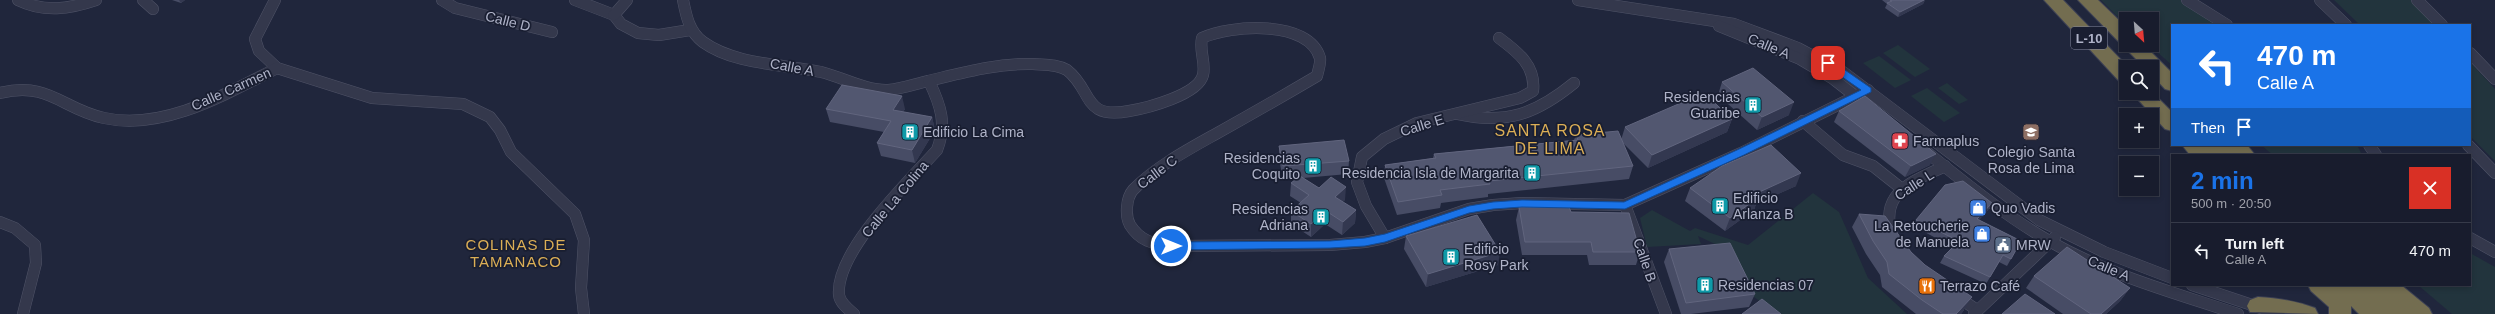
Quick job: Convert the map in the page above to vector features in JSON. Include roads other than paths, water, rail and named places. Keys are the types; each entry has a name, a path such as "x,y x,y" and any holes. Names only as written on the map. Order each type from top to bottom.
{"highway":[{"name":"L-10","path":"2052,0 2119,69"},
{"name":"L-10","path":"2069,0 2128,60"},
{"name":"L-10","path":"2087,0 2119,31"},
{"path":"2140,52 2171,83"},
{"path":"2159,91 2171,103"},
{"path":"2149,100 2171,123"},
{"path":"2193,146 2201,154"},
{"path":"2214,146 2222,154"},
{"path":"2235,146 2243,154"},
{"path":"2320,286 2341,306 2340,314"},
{"path":"2342,286 2374,314"},
{"path":"2365,286 2397,314"},
{"path":"2387,286 2421,314"},
{"path":"2258,306 2281,307 2307,314"}],"street":[{"path":"18,0 47,11 69,8 96,0"},
{"path":"143,0 153,9"},
{"path":"275,0 255,39 259,51 277,68 372,98 463,104 490,117 500,130 511,152 575,214 581,224 585,235 582,292 584,314"},
{"name":"Calle D","path":"442,0 455,8 552,32"},
{"path":"575,0 614,15 618,21 626,27 643,34 662,36 690,30 683,0"},
{"path":"614,15 627,0"},
{"name":"Calle A","path":"1578,0 1734,24 1780,40 1828,63 1868,90 2015,204 2059,231 2120,260 2171,278"},
{"path":"2186,0 2224,24"},
{"path":"2320,0 2345,24"},
{"path":"2417,0 2441,24"},
{"name":"Calle A","path":"1710,21 1800,59 1832,78 1868,106"},
{"name":"Calle C","path":"929,82 984,69 1052,65 1070,72 1093,106 1104,112 1131,111 1176,96 1201,83 1204,76 1200,44 1202,38 1207,34 1237,28 1274,30 1312,42 1317,47 1322,62 1317,76 1220,131 1142,180 1132,190 1127,202 1128,222 1142,239 1155,244 1171,246 1330,245 1385,238 1469,210 1493,205 1522,203 1625,205 1868,90"},
{"name":"Calle A","path":"690,30 703,42 724,54 835,76 874,89 888,90 929,82"},
{"name":"Calle E","path":"1385,238 1366,206 1357,182 1362,157 1384,139 1399,130 1417,123 1457,114 1473,108 1520,98 1533,91 1535,81 1532,71 1514,49 1499,38"},
{"path":"2471,55 2495,79"},
{"name":"Calle Carmen","path":"0,93 14,90 39,91 90,114 106,118 139,120 204,102 277,68"},
{"name":"Calle La Colina","path":"854,314 845,307 839,295 844,267 862,237 937,150 943,136 945,123 942,110 929,82"},
{"name":"Calle E","path":"1457,114 1476,119 1505,118 1529,113 1555,100 1574,83"},
{"path":"1803,121 1843,155 1873,166 1902,189"},
{"name":"Calle A","path":"1915,143 2005,213 2051,242 2122,274 2238,314"},
{"path":"2469,146 2495,172"},
{"name":"Calle L","path":"1899,246 1890,230 1888,217 1892,198 1902,189 1944,166"},
{"name":"Calle B","path":"1625,205 1652,283 1666,314"},
{"path":"0,222 15,228 35,245 36,264 23,314"},
{"path":"1948,290 1976,312 2051,242 2059,231"},
{"path":"2471,239 2495,252"},
{"path":"2195,286 2279,314"}],"place":[{"name":"Residencias Guaribe","path":"1753,105"},
{"name":"Edificio La Cima","path":"910,132"},
{"name":"Colegio Santa Rosa de Lima","path":"2031,132"},
{"name":"Farmaplus","path":"1900,141"},
{"name":"Residencias Coquito","path":"1313,166"},
{"name":"Residencia Isla de Margarita","path":"1532,173"},
{"name":"Edificio Arlanza B","path":"1720,206"},
{"name":"Quo Vadis","path":"1978,208"},
{"name":"Residencias Adriana","path":"1321,217"},
{"name":"La Retoucherie de Manuela","path":"1982,234"},
{"name":"MRW","path":"2003,245"},
{"name":"Edificio Rosy Park","path":"1451,257"},
{"name":"Residencias 07","path":"1705,285"},
{"name":"Terrazo Café","path":"1927,286"}],"district":[{"name":"SANTA ROSA DE LIMA","path":"1550,139"},
{"name":"COLINAS DE TAMANACO","path":"516,252"}]}
